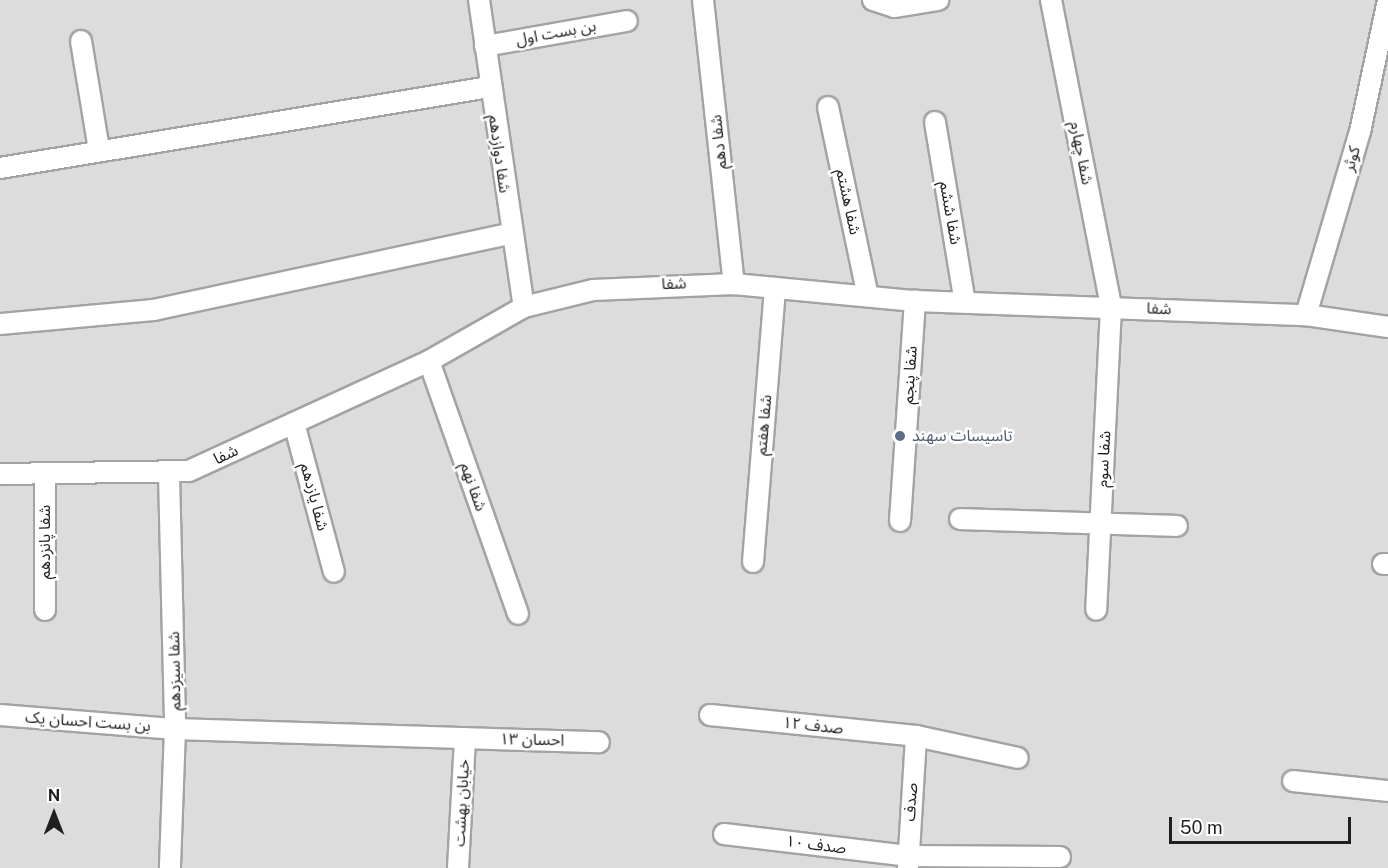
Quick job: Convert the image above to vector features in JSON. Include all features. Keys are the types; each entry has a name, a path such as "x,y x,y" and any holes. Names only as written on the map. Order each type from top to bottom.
{"street":[{"name":"شفا دوازدهم","path":"478,0 510,234 524,306"},
{"name":"شفا دهم","path":"704,0 734,284"},
{"path":"873,0 894,7 938,0"},
{"name":"شفا چهارم","path":"1051,0 1111,307"},
{"name":"کوثر","path":"1306,315 1360,132 1388,0"},
{"name":"بن بست اول","path":"485,46 627,21"},
{"path":"81,41 99,150"},
{"path":"0,168 490,87"},
{"name":"شفا هشتم","path":"828,107 868,296"},
{"name":"شفا ششم","path":"934,122 965,303"},
{"path":"0,324 154,310 510,234"},
{"name":"شفا","path":"0,474 169,475 189,471 429,361 524,306 593,290 734,284 915,301 1306,315 1388,327"},
{"name":"شفا هفتم","path":"753,562 775,288"},
{"name":"شفا پنجم","path":"900,521 915,301"},
{"name":"شفا سوم","path":"1096,610 1111,307"},
{"name":"شفا نهم","path":"429,361 518,614"},
{"name":"شفا یازدهم","path":"294,423 334,572"},
{"name":"شفا پانزدهم","path":"45,474 45,610"},
{"name":"شفا سیزدهم","path":"169,475 175,729 170,868"},
{"path":"960,519 1177,526"},
{"name":"بن بست احسان یک","path":"0,715 175,729 465,738"},
{"name":"صدف ۱۲","path":"710,715 916,736 1018,759"},
{"name":"صدف","path":"908,862 916,736"},
{"name":"احسان ۱۳","path":"465,738 599,742"},
{"name":"خیابان بهشت","path":"458,868 465,738"},
{"path":"1293,781 1388,791"},
{"name":"صدف ۱۰","path":"724,834 908,862 1060,857"}],"shaded area":[{"path":"0,0 1388,0 1388,868 0,868"}],"place":[{"name":"تاسیسات سهند","path":"900,436"}]}
